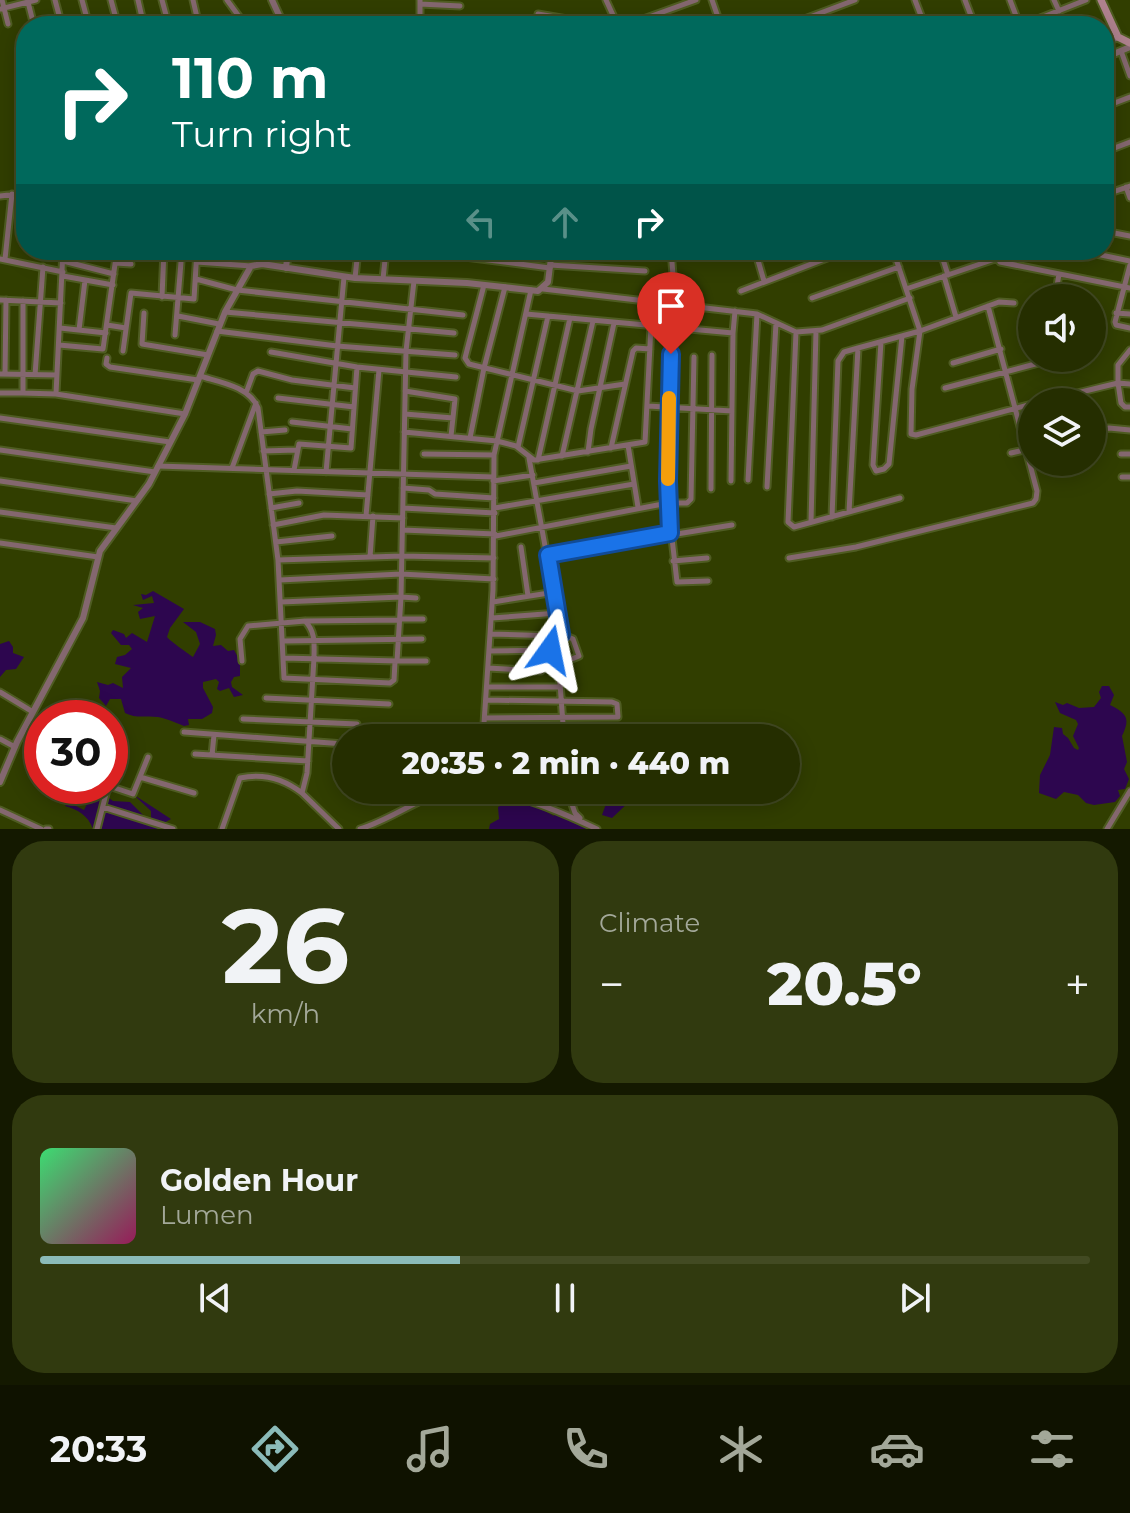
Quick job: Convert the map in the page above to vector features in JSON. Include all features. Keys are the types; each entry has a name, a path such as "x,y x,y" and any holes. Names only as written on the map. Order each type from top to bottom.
{"main road":[{"path":"1114,28 1118,37 1130,45"}],"street":[{"path":"2,0 8,24"},
{"path":"2,8 36,0"},
{"path":"650,16 696,0"},
{"path":"813,16 855,0"},
{"path":"1054,0 1059,11"},
{"path":"1046,16 1086,0"},
{"path":"28,2 32,16"},
{"path":"420,2 460,6"},
{"path":"538,14 550,16"},
{"path":"1114,39 1118,37"},
{"path":"1114,54 1130,45"},
{"path":"1121,51 1130,76"},
{"path":"1128,186 1130,198"},
{"path":"12,194 3,259 113,285"},
{"path":"0,196 16,194"},
{"path":"59,345 101,350 104,347 116,260"},
{"path":"162,297 164,260"},
{"path":"175,335 181,260"},
{"path":"262,260 262,264"},
{"path":"286,268 287,260"},
{"path":"355,278 357,260"},
{"path":"383,279 385,260"},
{"path":"493,260 645,271"},
{"path":"543,289 548,282 551,260"},
{"path":"672,260 673,275 679,282 672,328 669,407 668,503 674,574 679,584 708,581"},
{"path":"758,260 764,281"},
{"path":"741,291 819,260"},
{"path":"897,260 920,331 912,389 911,434 1018,407"},
{"path":"942,260 956,317"},
{"path":"906,289 992,260"},
{"path":"999,260 1127,287"},
{"path":"56,394 63,261 114,274"},
{"path":"123,351 131,293 194,299 197,262 262,264 355,278 543,289 735,311 757,314 796,332 816,331 910,298"},
{"path":"116,263 131,264"},
{"path":"1130,263 1127,287 1116,313 1116,325 1130,328"},
{"path":"39,700 83,618 103,544 137,501 157,469 185,414 218,327 251,266"},
{"path":"35,375 43,267"},
{"path":"812,298 899,267"},
{"path":"1057,284 1059,274"},
{"path":"326,472 344,277"},
{"path":"196,279 237,290 463,315"},
{"path":"79,330 85,280"},
{"path":"107,358 106,364 110,367 199,378 246,393 256,403 278,560 284,678 390,683 394,680 399,639 405,371 414,281"},
{"path":"484,285 465,358 469,364 578,391 625,384"},
{"path":"470,438 505,287"},
{"path":"484,724 494,579 494,455 531,290"},
{"path":"57,375 2,374 3,300 61,303"},
{"path":"23,301 23,393"},
{"path":"832,517 838,361 844,352 920,331 1005,301 1014,303"},
{"path":"988,306 1018,417"},
{"path":"731,481 735,311"},
{"path":"225,312 454,333"},
{"path":"144,313 142,344 208,355"},
{"path":"1116,313 1130,314"},
{"path":"526,314 733,333"},
{"path":"748,480 757,314"},
{"path":"178,316 218,327 337,346 455,355"},
{"path":"518,447 548,316"},
{"path":"538,460 570,318"},
{"path":"562,456 593,321"},
{"path":"588,452 614,323"},
{"path":"767,487 776,323"},
{"path":"107,325 126,328"},
{"path":"529,458 538,460 645,442 651,326"},
{"path":"60,328 106,333"},
{"path":"811,522 816,331"},
{"path":"796,332 787,517 790,525 794,527 900,498"},
{"path":"881,342 873,465 876,471 889,464 902,336"},
{"path":"611,448 634,348 650,349"},
{"path":"849,512 858,348"},
{"path":"953,363 1001,349"},
{"path":"1130,350 1118,365 1121,403 1130,407"},
{"path":"271,352 379,370 456,377"},
{"path":"711,489 712,355"},
{"path":"403,530 495,535 638,507 687,503 691,499 694,357"},
{"path":"294,470 296,450 300,444 350,448 357,367"},
{"path":"945,388 1018,368"},
{"path":"370,557 368,495 379,370"},
{"path":"246,393 253,374 258,371 292,380 355,388"},
{"path":"1097,388 1118,383 1130,384"},
{"path":"405,391 455,399 451,436"},
{"path":"0,393 56,394 185,414"},
{"path":"278,398 354,407"},
{"path":"232,468 256,403"},
{"path":"648,406 732,411"},
{"path":"405,414 453,418"},
{"path":"0,418 170,442"},
{"path":"292,422 352,429"},
{"path":"1106,429 1130,430"},
{"path":"261,432 285,430"},
{"path":"404,432 497,441 518,447 529,458 558,613 559,635 550,650 560,687 563,724"},
{"path":"628,445 638,507"},
{"path":"0,450 157,469 404,473 493,479 533,475"},
{"path":"263,451 296,450"},
{"path":"1011,453 1018,451"},
{"path":"424,454 494,455"},
{"path":"1121,454 1130,454"},
{"path":"534,483 631,466"},
{"path":"789,558 856,547 1033,503 1038,496 1034,476"},
{"path":"1122,477 1130,477"},
{"path":"0,481 137,501"},
{"path":"403,508 495,510 634,484"},
{"path":"403,488 429,490 435,494 494,498"},
{"path":"269,494 297,491 368,495"},
{"path":"271,508 299,503"},
{"path":"0,512 116,528"},
{"path":"273,525 324,515 403,518"},
{"path":"548,555 732,525"},
{"path":"276,542 332,536"},
{"path":"0,543 98,557"},
{"path":"521,547 528,596"},
{"path":"278,560 402,556 494,558"},
{"path":"673,561 707,558"},
{"path":"280,580 401,574 494,579"},
{"path":"493,602 555,592"},
{"path":"281,602 416,598"},
{"path":"492,618 558,613"},
{"path":"242,661 240,639 245,628 283,622 423,619"},
{"path":"302,793 308,761 314,658 314,641 310,626 305,621"},
{"path":"488,668 541,671 554,663 579,656 573,639 559,635 490,634"},
{"path":"284,641 422,639"},
{"path":"489,651 550,650"},
{"path":"284,658 426,661"},
{"path":"487,687 560,687"},
{"path":"0,692 24,707"},
{"path":"266,698 389,704"},
{"path":"485,718 618,717 617,704 612,702 486,700"},
{"path":"243,719 357,724"},
{"path":"0,782 24,730"},
{"path":"184,732 332,743"},
{"path":"212,755 214,735"},
{"path":"0,739 15,747"},
{"path":"195,754 308,761"},
{"path":"128,792 133,794 148,757"},
{"path":"222,829 240,778 258,776 278,779 302,793 339,829"},
{"path":"140,777 194,793"},
{"path":"1107,829 1130,791"},
{"path":"97,829 104,804"},
{"path":"360,829 382,822 415,804"},
{"path":"535,804 582,820 597,829"},
{"path":"572,804 582,820"},
{"path":"103,807 173,829"},
{"path":"0,810 45,829"}],"shaded area":[{"path":"153,591 184,609 167,637 193,657 200,644 196,632 183,622 200,622 215,629 213,646 221,645 228,651 234,650 240,661 240,676 234,677 231,682 232,687 243,695 234,697 229,688 220,691 216,679 203,682 213,707 212,713 202,719 188,719 189,725 184,726 158,717 129,715 128,700 101,700 97,682 113,683 123,688 122,677 131,668 115,664 117,657 132,649 129,645 121,645 111,633 113,630 126,638 132,633 147,642 155,616 140,619 138,612 143,608 133,605 154,603 152,596 143,600 141,594"},
{"path":"9,641 13,653 24,657 16,669 6,670 0,677 0,644"},
{"path":"1102,686 1109,686 1114,695 1110,705 1126,718 1122,736 1127,762 1124,769 1129,779 1125,789 1118,790 1120,796 1115,802 1094,805 1086,803 1078,795 1064,792 1056,799 1039,793 1040,775 1050,755 1054,727 1062,728 1074,748 1079,748 1073,736 1078,724 1076,720 1060,713 1055,702 1079,708 1094,707 1101,698 1099,692"},
{"path":"128,791 171,819 162,824 163,829 93,829 82,814 65,806 72,804 84,810 87,804 130,802 147,819 151,818 151,811 135,796 128,795"},
{"path":"504,804 532,804 554,816 555,812 592,829 489,829 490,824 499,819 498,807"},
{"path":"606,804 627,804 612,818 602,815"}],"slow traffic":[{"path":"668,479 669,398"}],"route":[{"path":"550,650 556,636 561,634 548,555 670,533 668,438 671,354"}]}
